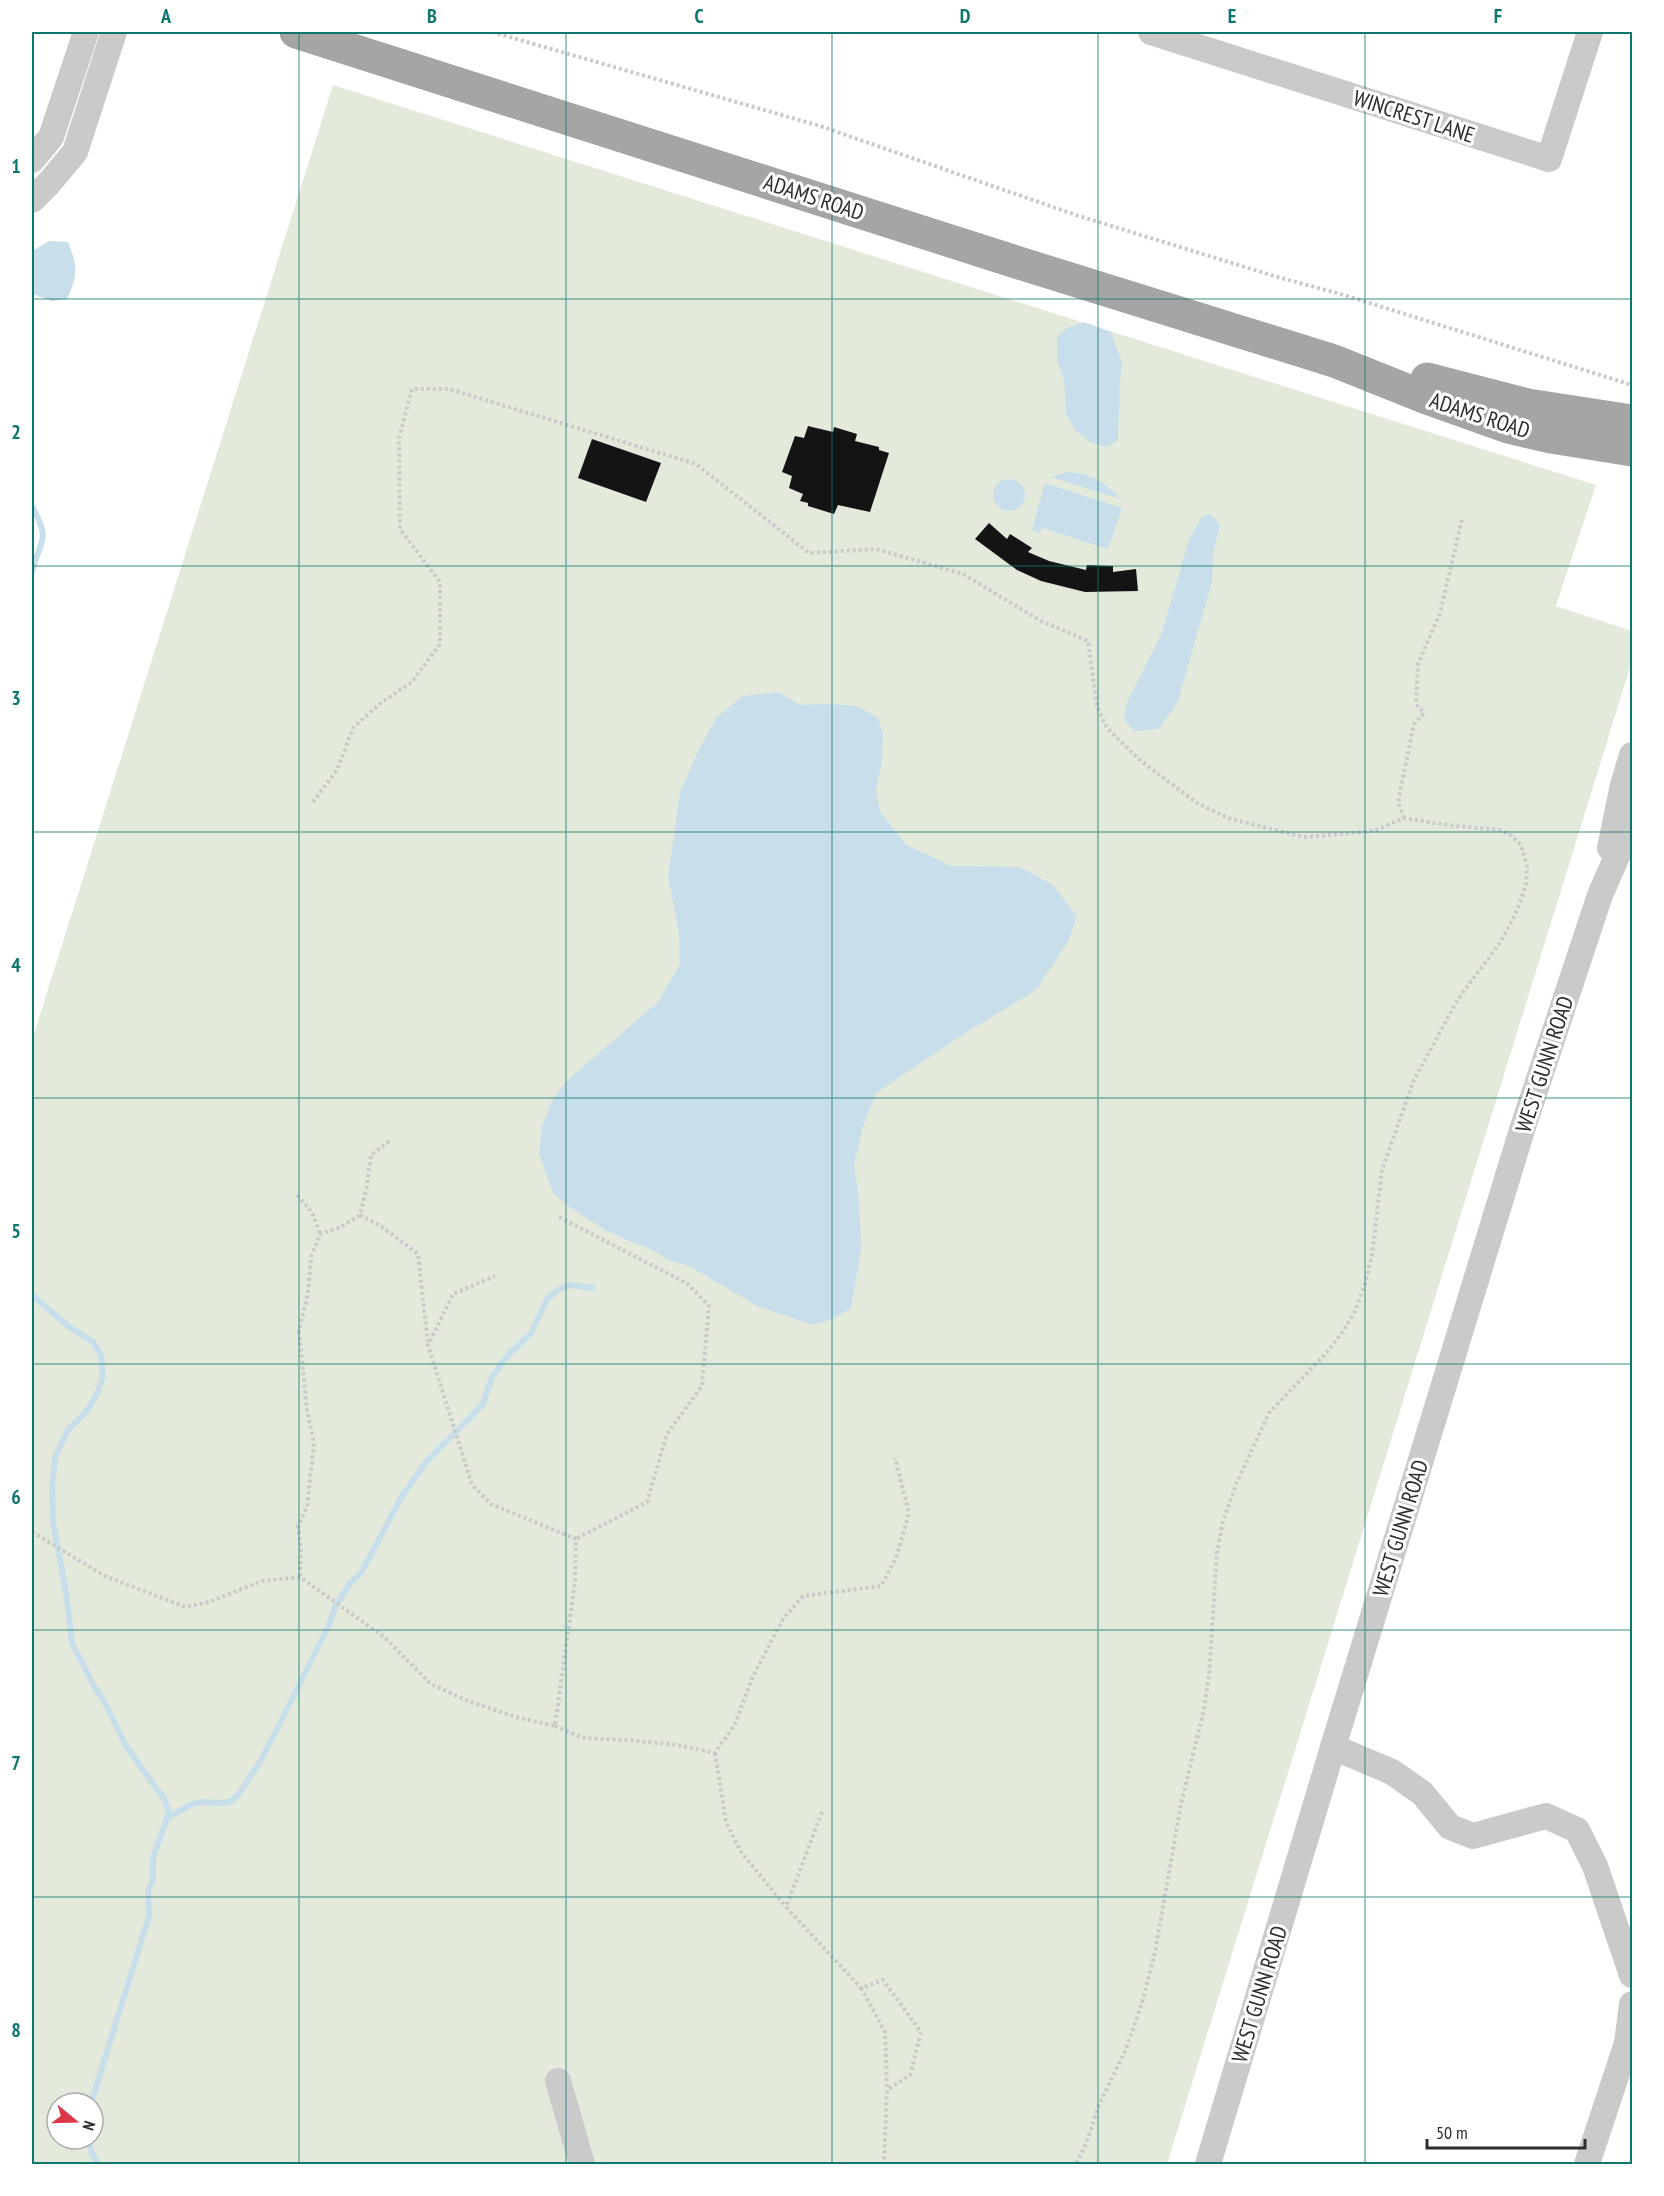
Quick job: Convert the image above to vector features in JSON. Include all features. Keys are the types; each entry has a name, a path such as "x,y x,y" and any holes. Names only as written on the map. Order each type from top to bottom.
{"main road":[{"name":"ADAMS ROAD","path":"296,32 1334,361 1508,427 1632,450"},
{"name":"ADAMS ROAD","path":"1334,361 1433,380 1528,405 1632,421"}],"street":[{"path":"63,167 35,156 51,137 86,32"},
{"path":"32,200 75,152 114,32"},
{"name":"WINCREST LANE","path":"1151,32 1549,159 1590,32"},
{"name":"WEST GUNN ROAD","path":"1600,895 1623,785 1632,755"},
{"name":"WEST GUNN ROAD","path":"1208,2164 1522,1130 1600,895 1632,822"},
{"path":"1333,1747 1392,1772 1422,1793 1450,1827 1473,1836 1546,1816 1577,1830 1595,1866 1632,1975"},
{"path":"1587,2164 1627,2043 1632,2004"},
{"path":"558,2081 582,2164"}],"path":[{"path":"492,32 820,126 1076,215 1274,276 1344,294 1632,385"},
{"path":"313,802 337,770 353,728 382,702 412,682 440,644 440,582 400,529 399,438 412,389 449,389 696,464 809,553 876,549 963,574 1041,621 1088,641 1097,707 1107,728 1141,761 1197,803 1228,818 1303,837 1374,831 1404,818 1499,830 1509,834 1521,845 1527,866 1526,884 1520,903 1499,944 1458,999 1413,1083 1382,1170 1372,1255 1355,1311 1328,1351 1269,1413 1222,1521 1217,1552 1209,1675 1204,1710 1180,1804 1155,1952 1142,2003 1126,2049 1099,2105 1086,2144 1076,2164"},
{"path":"1404,818 1398,802 1414,724 1424,713 1416,704 1418,664 1440,614 1462,519"},
{"path":"320,1234 341,1227 360,1215 371,1155 391,1140"},
{"path":"297,1195 312,1212 320,1234 311,1257 308,1293 299,1331 307,1410 314,1443 307,1507 298,1526 301,1548 300,1577"},
{"path":"360,1215 382,1227 418,1254 428,1345 472,1485 491,1504 576,1539 647,1502 667,1434 702,1386 709,1306 688,1284 559,1217"},
{"path":"428,1345 453,1294 495,1276"},
{"path":"884,2164 887,2090 885,2032 861,1988 786,1907 741,1852 726,1822 715,1753 735,1724 753,1676 783,1620 803,1596 881,1586 896,1558 909,1513 895,1458"},
{"path":"32,1532 105,1576 185,1607 209,1602 262,1581 300,1577 327,1594 384,1637 430,1683 468,1701 516,1717 555,1726 584,1738 668,1744 715,1753"},
{"path":"555,1726 575,1581 576,1539"},
{"path":"786,1907 822,1812"},
{"path":"861,1988 883,1980 921,2032 910,2075 887,2090"}],"green space":[{"path":"333,85 1596,485 1556,606 1632,631 1632,661 1167,2164 32,2164 32,1040"}],"water":[{"path":"49,241 68,242 74,258 75,277 67,299 52,301 32,294 32,251"},
{"path":"1084,322 1111,332 1122,363 1118,440 1107,447 1090,442 1075,430 1066,414 1064,379 1057,361 1057,337 1067,328"},
{"path":"1068,472 1097,480 1109,487 1120,499 1051,477"},
{"path":"1009,479 1020,484 1025,495 1020,506 1009,511 998,506 993,495 998,484"},
{"path":"1045,483 1122,508 1108,549 1042,528 1040,533 1032,530"},
{"path":"1210,514 1220,524 1213,554 1212,582 1178,701 1159,729 1134,731 1124,719 1128,700 1161,635 1189,540 1201,518"},
{"path":"778,692 800,705 857,706 878,718 883,734 882,761 876,790 880,811 905,844 951,866 1020,867 1053,885 1077,916 1068,942 1036,990 967,1032 876,1093 862,1129 854,1166 859,1198 861,1249 851,1308 833,1319 813,1325 759,1307 689,1266 668,1260 651,1249 605,1230 553,1193 539,1154 542,1125 553,1099 570,1078 658,1002 680,964 679,933 668,877 680,793 699,749 717,717 743,696"}],"building":[{"path":"808,426 833,432 834,427 857,434 855,441 879,447 879,450 889,453 870,512 838,505 834,514 808,506 808,503 800,501 803,494 789,488 792,476 782,472 795,436 804,438"},
{"path":"592,439 661,463 646,502 578,478"},
{"path":"989,523 1007,539 1010,534 1032,548 1028,552 1049,561 1086,570 1087,565 1113,566 1113,572 1136,569 1138,591 1085,592 1041,581 1017,570 975,539"}],"waterway":[{"path":"32,506 43,533 32,572"},
{"path":"167,1818 192,1804 223,1803 232,1801 239,1794 261,1760 327,1629 336,1606 350,1583 361,1573 402,1496 427,1461 483,1404 492,1377 509,1354 531,1333 547,1299 569,1285 593,1288"},
{"path":"32,1295 68,1326 93,1342 101,1355 103,1377 97,1394 87,1411 68,1430 55,1457 52,1488 53,1522 66,1592 72,1643 126,1746 168,1808 168,1815 153,1858 153,1880 148,1891 149,1916 95,2091"},
{"path":"91,2151 98,2164"}]}
